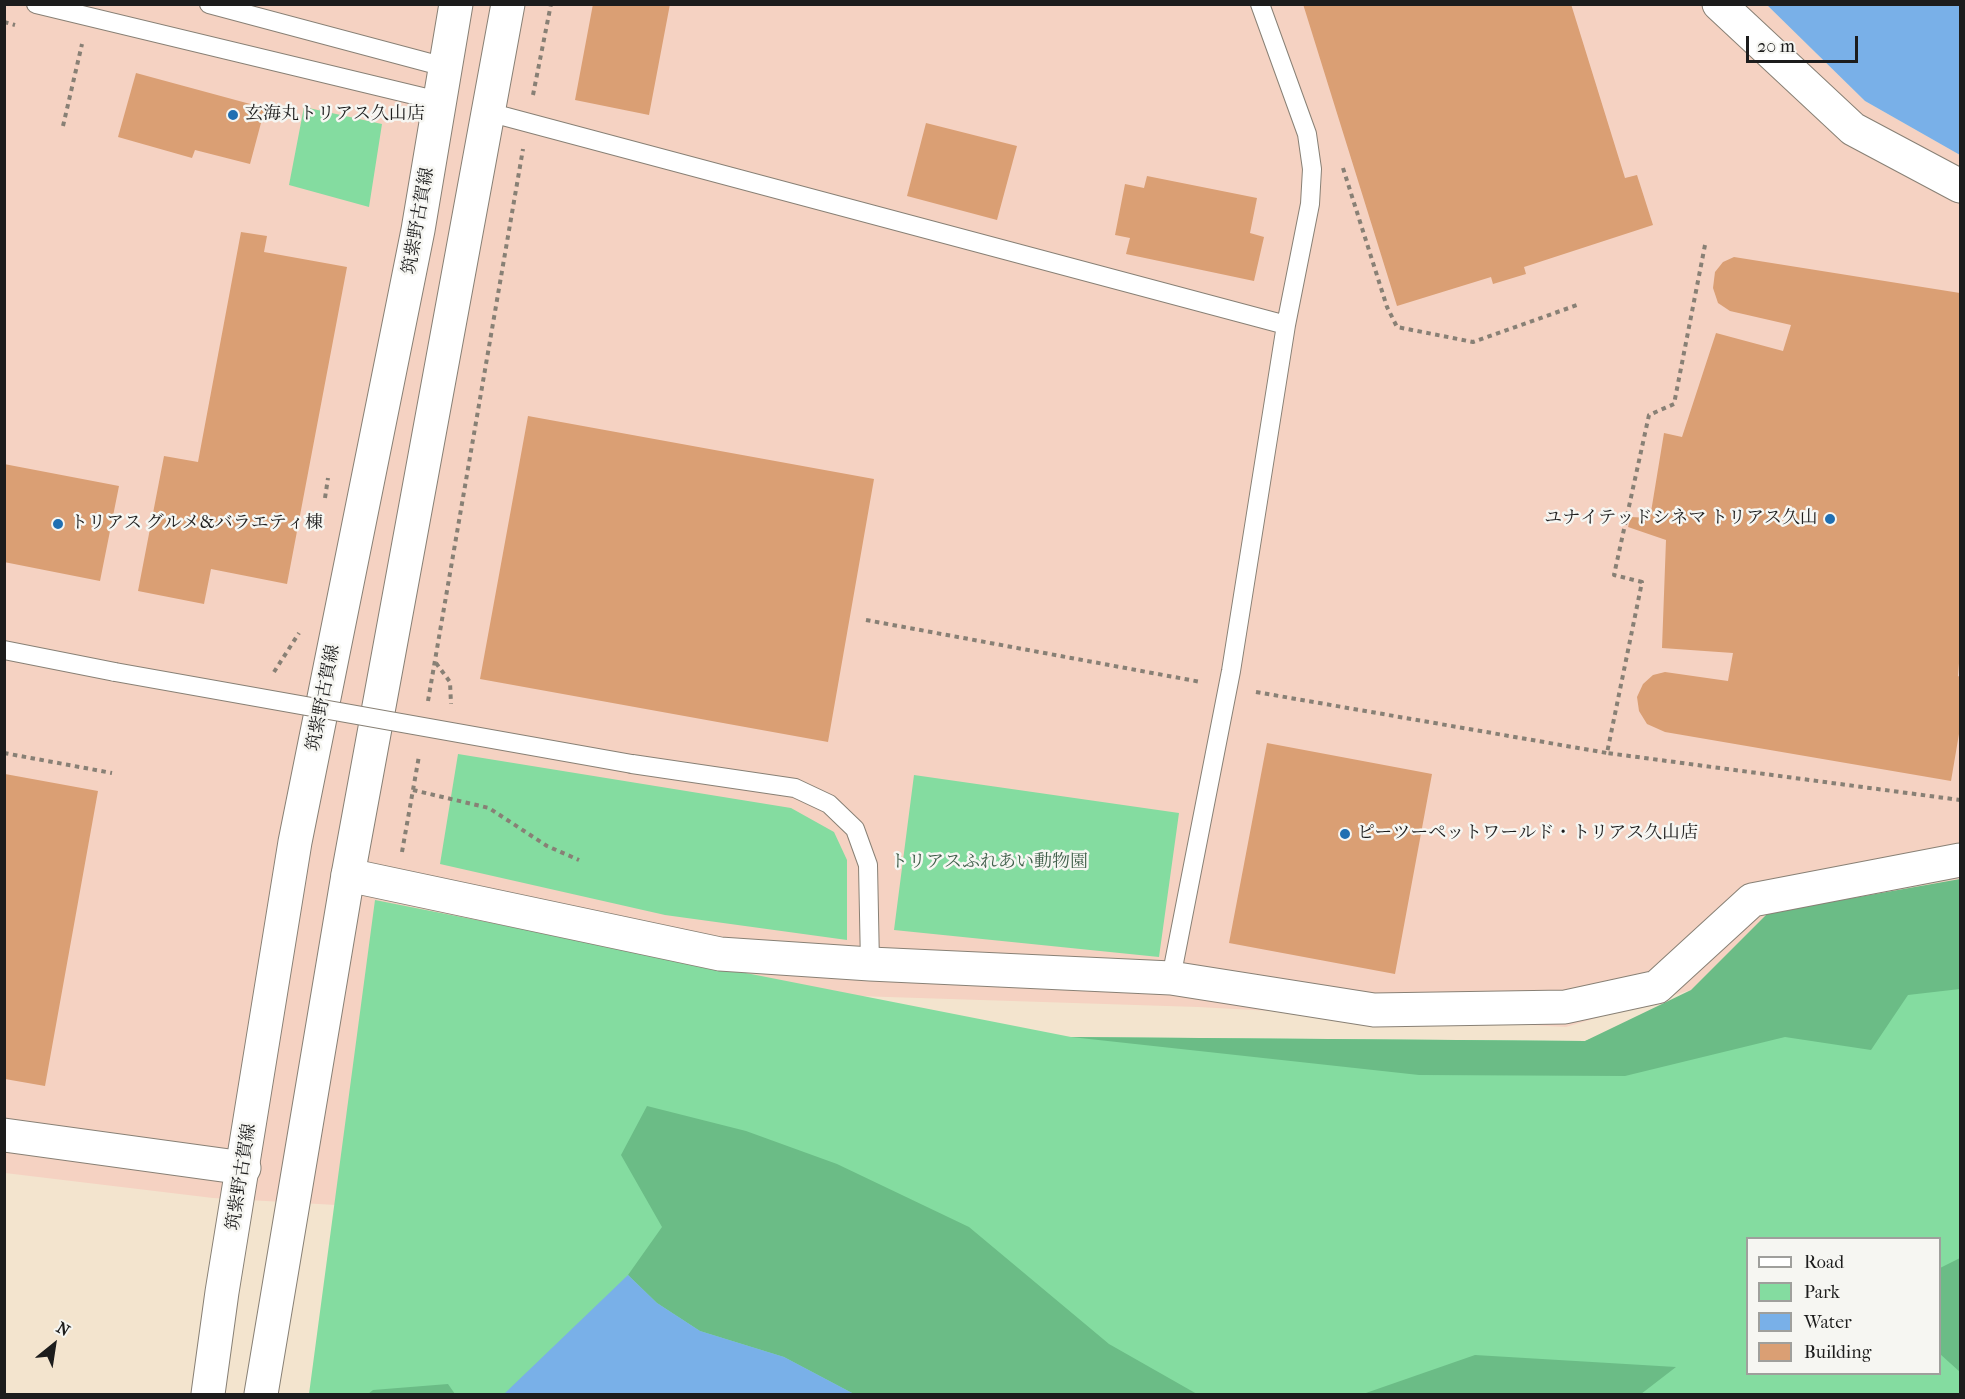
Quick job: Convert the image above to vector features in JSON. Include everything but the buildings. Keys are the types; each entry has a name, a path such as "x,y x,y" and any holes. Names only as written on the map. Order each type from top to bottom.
{"main road":[{"name":"筑紫野古賀線","path":"208,1395 222,1292 244,1168 295,842 418,230 456,4"},
{"path":"261,1395 348,875 508,4"},
{"path":"1719,4 1853,129 1960,186"},
{"path":"348,875 720,954 870,964 1171,978 1374,1010 1565,1007 1657,987 1752,900 1960,860"},
{"path":"4,1136 244,1168"}],"lane":[{"path":"36,4 439,101"},
{"path":"209,4 445,67"},
{"path":"1171,978 1228,687 1286,325 1310,204 1312,170 1308,134 1260,4"},
{"path":"488,112 1286,325"},
{"path":"4,650 115,672 632,764 795,788 830,804 855,829 868,865 870,964"}],"path":[{"path":"427,709 527,122 551,4"},
{"path":"4,22 27,28"},
{"path":"63,126 82,42 71,39"},
{"path":"1607,753 1642,582 1614,575 1649,415 1674,404 1705,244"},
{"path":"1388,307 1397,327 1473,342 1580,304"},
{"path":"866,620 1228,687 1607,753 1960,800"},
{"path":"273,674 287,648 301,630"},
{"path":"435,662 450,682 452,707"},
{"path":"4,753 112,773"},
{"path":"397,885 419,755"},
{"path":"413,790 489,808 547,846 579,860"}],"shaded area":[{"path":"5,5 1767,5 1865,101 1960,155 1960,879 1768,913 1691,990 1566,1027 1198,1007 702,991 336,1205 213,1198 5,1173"}],"green space":[{"path":"304,107 382,124 369,207 289,185"},
{"path":"458,754 791,808 834,832 847,860 847,940 665,915 440,864"},
{"name":"トリアスふれあい動物園","path":"914,775 1179,813 1159,957 894,930"},
{"path":"1960,879 1960,989 1908,995 1871,1050 1785,1037 1625,1076 1419,1075 1071,1037 1585,1041 1691,990 1768,913"},
{"path":"375,900 1071,1037 1585,1041 1960,903 1960,1394 309,1394"},
{"path":"647,1106 746,1131 837,1164 969,1227 1109,1344 1197,1394 854,1394 784,1357 700,1331 657,1303 628,1275 662,1227 621,1155"},
{"path":"1960,1258 1960,1372 1941,1355 1941,1268"},
{"path":"1475,1355 1676,1367 1641,1394 1363,1394"},
{"path":"448,1384 455,1394 368,1394 373,1390"}],"water":[{"path":"1767,5 1960,5 1960,155 1865,101"},
{"path":"628,1275 657,1303 700,1331 784,1357 854,1394 504,1394"}],"place":[{"name":"玄海丸トリアス久山店","path":"233,115"},
{"name":"ユナイテッドシネマ トリアス久山","path":"1830,519"},
{"name":"トリアス グルメ&バラエティ棟","path":"58,524"},
{"name":"ピーツーペットワールド・トリアス久山店","path":"1345,834"}]}
